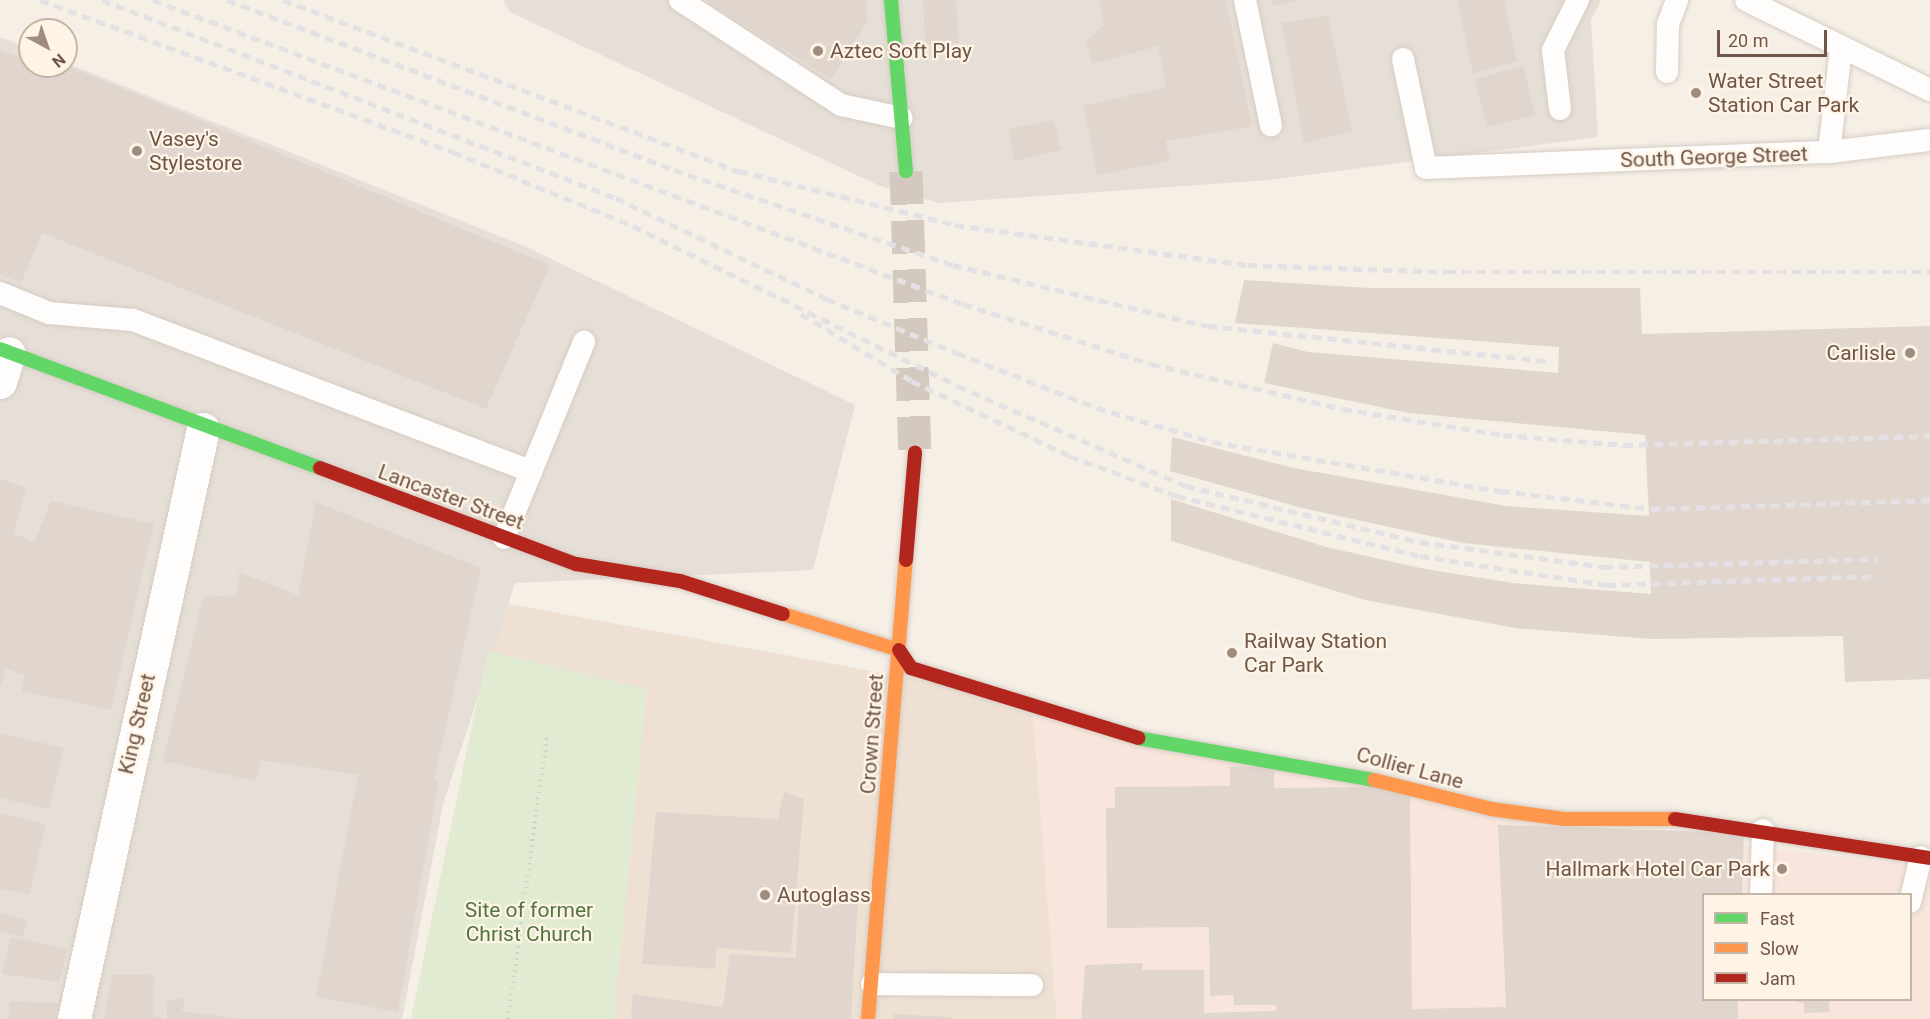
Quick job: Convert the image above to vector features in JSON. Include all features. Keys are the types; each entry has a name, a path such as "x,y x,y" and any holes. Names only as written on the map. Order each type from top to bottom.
{"street":[{"path":"891,0 906,171"},
{"name":"Lancaster Street","path":"3,362 203,429 576,564 680,581 899,650"},
{"name":"King Street","path":"74,1019 203,429"},
{"name":"Crown Street","path":"868,1019 915,452"},
{"name":"Collier Lane","path":"899,650 911,668 1061,718 1161,744 1334,770 1491,810 1763,830 1925,858"}],"lane":[{"path":"680,0 841,105 902,118"},
{"path":"1245,0 1271,125"},
{"path":"1560,109 1553,50 1578,0"},
{"path":"1667,72 1668,24 1677,0"},
{"path":"1746,0 1930,90"},
{"path":"1829,152 1841,48"},
{"name":"South George Street","path":"1403,59 1426,168 1829,152 1930,140"},
{"path":"0,293 49,313 133,320 531,471"},
{"path":"504,538 584,342"},
{"path":"1761,893 1763,830"},
{"path":"1912,899 1925,858"},
{"path":"872,984 1032,985"}],"path":[{"path":"508,1019 547,734"}],"shaded area":[{"path":"503,0 1601,0 1591,21 1598,137 1269,180 939,203 880,186 510,12"},
{"path":"0,37 18,44 18,78 78,78 78,68 524,246 855,405 813,570 515,583 443,804 402,1019 0,1019"},
{"path":"498,602 942,684 1033,715 1057,1019 411,1019"},
{"path":"1033,715 1599,828 1930,867 1930,1019 1057,1019"}],"green space":[{"name":"Site of former Christ Church","path":"488,651 647,689 614,1019 411,1019"}],"building":[{"name":"Aztec Soft Play","path":"705,0 866,0 867,23 831,79"},
{"path":"923,0 956,0 959,43 925,44"},
{"path":"1099,0 1226,0 1252,126 1166,141 1170,161 1097,175 1084,106 1166,87 1158,46 1092,64 1086,42 1104,25"},
{"path":"1272,0 1296,0 1296,1 1273,6"},
{"path":"1457,0 1504,0 1517,61 1473,74"},
{"path":"1328,15 1352,131 1304,143 1282,23"},
{"name":"Vasey's Stylestore","path":"0,50 18,56 18,78 78,78 78,70 550,265 486,409 42,233 21,283 0,274"},
{"path":"1523,65 1535,115 1487,127 1475,80"},
{"path":"1054,120 1061,150 1014,161 1008,129"},
{"path":"1244,280 1370,288 1640,288 1642,334 1930,326 1930,679 1845,682 1843,636 1652,639 1515,628 1365,600 1171,541 1171,499 1326,547 1425,569 1513,583 1651,594 1650,562 1463,543 1302,508 1170,471 1172,437 1294,468 1506,506 1649,516 1645,435 1409,413 1264,383 1273,343 1308,352 1558,373 1559,347 1235,323"},
{"path":"0,479 27,488 13,533 34,542 51,501 154,524 111,710 22,691 25,675 6,669 0,687"},
{"path":"316,502 481,568 434,780 439,779 398,1012 316,997 358,775 261,760 256,781 163,761 203,597 237,595 239,572 298,595"},
{"path":"0,733 64,748 49,809 0,798"},
{"path":"1274,766 1274,788 1383,787 1410,797 1412,1009 1506,1007 1498,825 1744,833 1742,893 1702,893 1702,1001 1738,1001 1738,1019 1081,1019 1085,965 1143,963 1142,970 1204,970 1204,1013 1276,1011 1276,1005 1234,1005 1234,995 1210,996 1209,927 1107,928 1106,808 1115,808 1115,787 1230,786 1230,767"},
{"path":"784,792 804,799 791,953 717,948 715,969 642,964 656,812 778,819"},
{"path":"0,813 46,824 29,895 0,888"},
{"path":"799,897 858,900 851,1019 631,1019 633,994 723,1007 730,954 796,958"},
{"path":"0,913 28,920 22,937 0,931"},
{"path":"11,937 68,949 59,982 2,974"},
{"path":"154,974 153,1015 163,1019 104,1019 112,975"},
{"path":"185,998 182,1011 241,1019 167,1019 167,1001"},
{"path":"10,1001 58,1003 55,1019 9,1019"},
{"path":"1794,1001 1829,1001 1830,1012 1804,1013 1804,1003"},
{"path":"894,1014 952,1017 952,1019 893,1019"}],"tunnel":[{"path":"906,171 915,452"}],"railway":[{"path":"40,0 453,152 633,226 958,386 1186,486 1420,542 1604,567 1877,559"},
{"path":"102,0 616,198 827,299 957,353 1097,408 1213,442 1501,491 1651,509 1930,500"},
{"path":"153,0 963,304 1151,364 1343,409 1503,435 1624,445 1930,436"},
{"path":"227,0 674,170 953,265 1208,326 1546,361"},
{"path":"283,0 739,171 955,225 1248,265 1447,272 1930,272"},
{"path":"801,314 912,381 1070,456 1177,496 1420,556 1607,585 1878,576"}],"traffic: fast":[{"path":"891,0 906,171"},
{"path":"0,349 320,468"},
{"path":"1138,738 1374,780"}],"traffic: slow":[{"path":"868,1019 906,560"},
{"path":"783,614 899,650"},
{"path":"1374,780 1491,809 1564,819 1675,819"}],"traffic: jam":[{"path":"906,560 915,452"},
{"path":"320,468 576,564 680,581 783,614"},
{"path":"899,650 911,668 1138,738"},
{"path":"1675,819 1930,858"}],"place":[{"name":"Aztec Soft Play","path":"818,51"},
{"name":"Water Street Station Car Park","path":"1696,93"},
{"name":"Vasey's Stylestore","path":"137,151"},
{"name":"Carlisle","path":"1910,353"},
{"name":"Railway Station Car Park","path":"1232,653"},
{"name":"Hallmark Hotel Car Park","path":"1782,869"},
{"name":"Autoglass","path":"765,895"}]}
